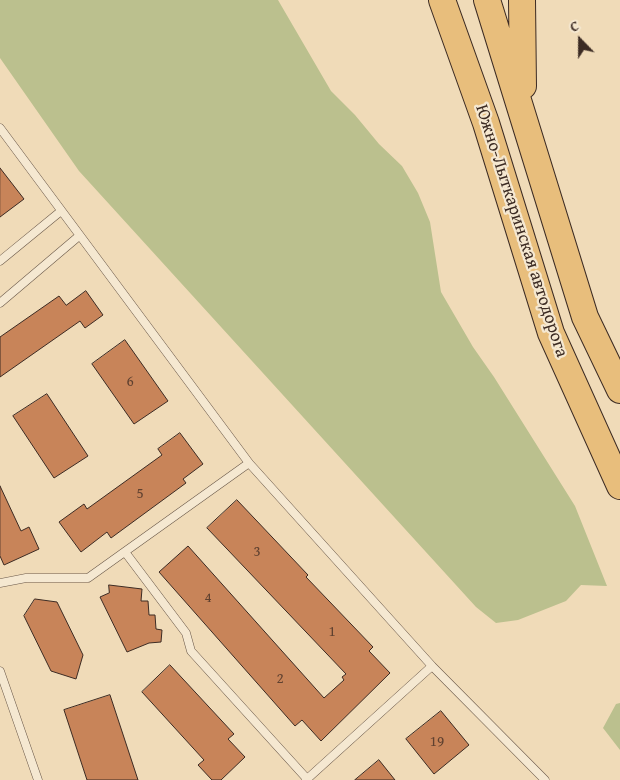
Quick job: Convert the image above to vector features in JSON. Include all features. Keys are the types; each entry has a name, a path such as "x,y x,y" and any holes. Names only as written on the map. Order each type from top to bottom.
{"main road":[{"path":"425,0 486,123"},
{"name":"Южно-Лыткаринская автодорога","path":"442,0 486,123 552,333 620,486"},
{"name":"Южно-Лыткаринская автодорога","path":"487,0 585,317 620,390"},
{"path":"522,0 523,114"}],"lane":[{"path":"0,128 249,463 432,666 545,780"},
{"path":"0,261 61,211"},
{"path":"0,303 79,236"},
{"path":"0,583 26,578 88,578 249,463"},
{"path":"125,552 186,633 191,651 307,780 432,666"},
{"path":"0,671 38,780"}],"green space":[{"path":"0,0 278,0 331,91 355,115 379,144 402,166 418,193 430,222 441,292 473,347 575,506 607,586 581,585 566,601 518,620 496,623 476,607 79,171 0,58"},
{"path":"620,703 620,750 603,728 616,704"}],"building":[{"path":"0,168 24,199 0,217"},
{"path":"86,291 103,315 85,328 80,321 0,377 0,337 59,296 66,305"},
{"path":"125,340 168,401 134,424 92,364"},
{"path":"47,394 88,456 54,478 13,416"},
{"path":"180,433 203,464 183,479 186,483 111,538 107,532 81,552 59,522 84,504 87,509 162,455 158,449"},
{"path":"0,486 21,531 29,527 39,549 4,565 0,556"},
{"path":"237,500 308,575 306,577 373,647 369,651 390,673 321,741 302,720 295,726 159,572 188,546 324,698 344,680 342,677 346,674 207,528"},
{"path":"109,585 142,589 141,601 148,601 149,615 155,615 156,629 162,630 161,642 149,643 127,652 100,597 109,593"},
{"path":"35,599 57,602 83,655 76,679 51,671 24,616"},
{"path":"170,665 234,734 228,739 245,757 221,780 212,780 198,765 204,760 142,692"},
{"path":"110,695 138,780 87,780 64,710"},
{"path":"441,711 469,745 434,774 406,739"},
{"path":"379,760 395,780 355,780"}]}
